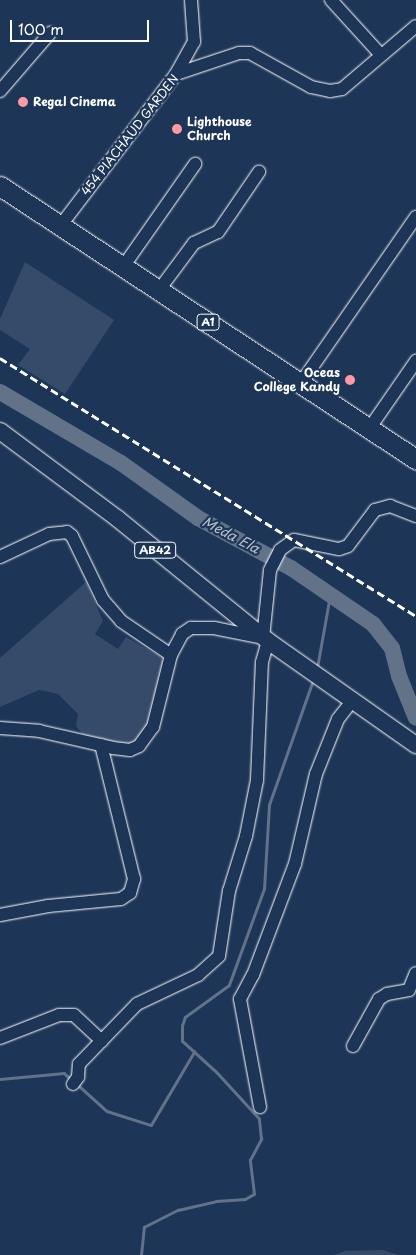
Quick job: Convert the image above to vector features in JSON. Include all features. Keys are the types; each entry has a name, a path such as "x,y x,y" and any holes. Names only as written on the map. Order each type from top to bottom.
{"highway":[{"name":"A1","path":"0,186 416,459"}],"main road":[{"name":"AB42","path":"0,431 118,519 308,671 416,745"}],"street":[{"path":"176,74 194,42 191,0"},
{"path":"331,0 381,55"},
{"name":"454 PIACHAUD GARDEN","path":"61,225 176,74 250,53 311,87 330,91 351,84 381,55 416,26"},
{"path":"0,91 50,33"},
{"path":"123,267 195,164"},
{"path":"159,290 194,243 218,232 259,172"},
{"path":"301,382 416,217"},
{"path":"369,429 416,361"},
{"path":"75,1082 79,1064 137,1004 198,975 219,956 229,891 246,836 257,780 262,662 266,639 271,566 280,550 294,540 339,549 348,546 375,510 390,506 416,516"},
{"path":"0,557 49,534 67,532 72,536 103,600 121,621 171,655"},
{"path":"0,728 39,731 130,750 139,746 153,727 174,644 191,628 214,628 266,639"},
{"path":"260,1107 240,999 261,957 295,864 316,774 338,719 350,700"},
{"path":"0,915 48,906 121,899 130,893 134,879 101,745"},
{"path":"353,1046 380,999 387,994 409,990 416,973"},
{"path":"0,1038 59,1015 74,1015 102,1041"}],"shaded area":[{"path":"25,262 114,320 65,394 18,365 30,349 0,330 0,319"},
{"path":"86,582 103,621 95,634 118,649 126,637 161,657 164,662 146,735 124,749 84,736 76,726 78,714 58,694 39,690 0,707 0,658"},
{"path":"383,1250 399,1255 334,1255 345,1251"}],"waterway":[{"name":"Meda Ela","path":"0,392 121,463 198,518 291,568 373,624 392,648 399,676 416,718"},
{"path":"317,668 330,595"},
{"path":"141,1255 144,1227 178,1210 216,1201 245,1199 254,1194 250,1160 261,1139 259,1119 217,1073 182,1041 182,1026 185,1017 229,985 264,889 269,805 313,680"},
{"path":"77,1084 107,1111 151,1125 194,1052"},
{"path":"0,1079 64,1073 71,1079"}],"railway":[{"path":"0,358 416,616"}],"place":[{"name":"Regal Cinema","path":"23,102"},
{"name":"Lighthouse Church","path":"177,129"},
{"name":"Oceas College Kandy","path":"350,380"}]}
